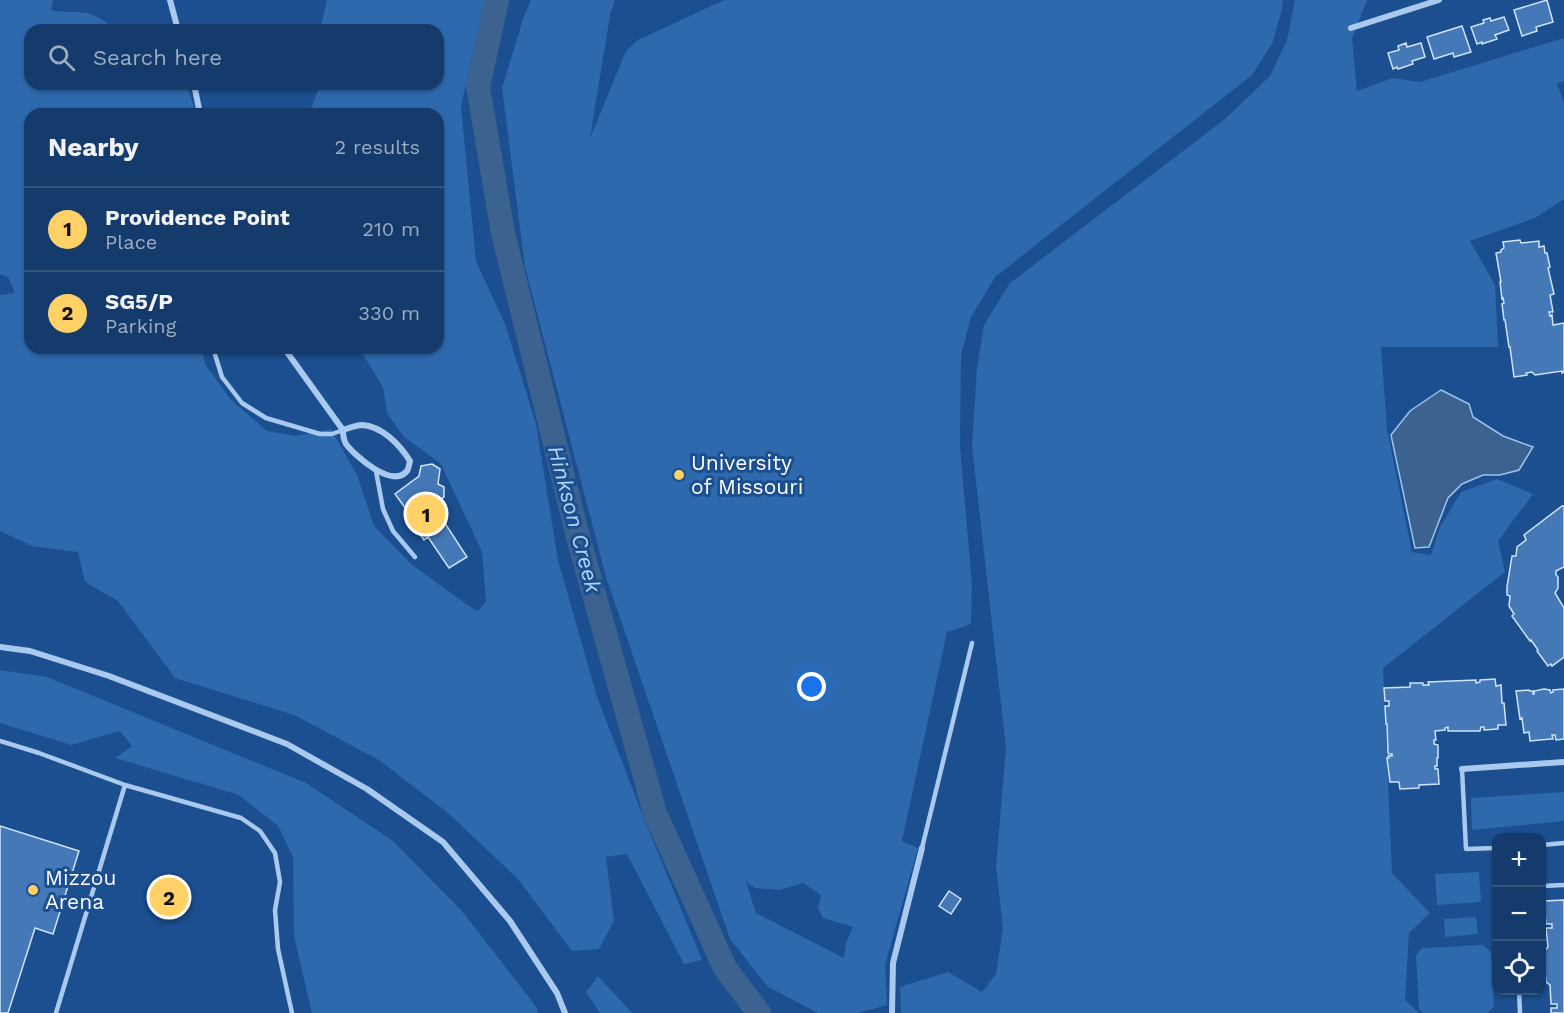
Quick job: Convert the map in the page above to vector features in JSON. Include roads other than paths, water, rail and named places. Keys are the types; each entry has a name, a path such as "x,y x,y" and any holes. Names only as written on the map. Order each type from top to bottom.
{"street":[{"path":"170,0 176,24"},
{"path":"1351,28 1438,0"},
{"path":"195,90 199,108"},
{"path":"288,354 343,430 345,443 376,471 392,477 406,471 410,461 404,451 386,434 361,425 343,430"},
{"path":"0,647 30,651 110,676 287,744 367,789 443,842 510,921 557,993 565,1013"},
{"path":"1462,769 1564,762"},
{"path":"892,1013 893,963 921,848"}],"lane":[{"path":"215,354 222,377 242,404 266,417 320,434 332,434 343,430"},
{"path":"376,471 383,508 393,531 415,557"},
{"path":"921,848 972,643"},
{"path":"0,741 125,785 241,818 260,831 275,853 277,863 280,882 275,910 278,949 292,1013"},
{"path":"1462,769 1466,849 1492,848"},
{"path":"56,1013 125,785"},
{"path":"1546,845 1564,843"},
{"path":"1546,886 1564,885"},
{"path":"1519,995 1520,1013"}],"waterway":[{"name":"Hinkson Creek","path":"497,0 478,87 503,233 577,533 655,813 725,968 759,1013"}],"place":[{"name":"University of Missouri","path":"679,475"},
{"name":"Providence Point","path":"426,514"},
{"name":"Mizzou Arena","path":"33,890"},
{"name":"SG5/P","path":"169,897"}]}
